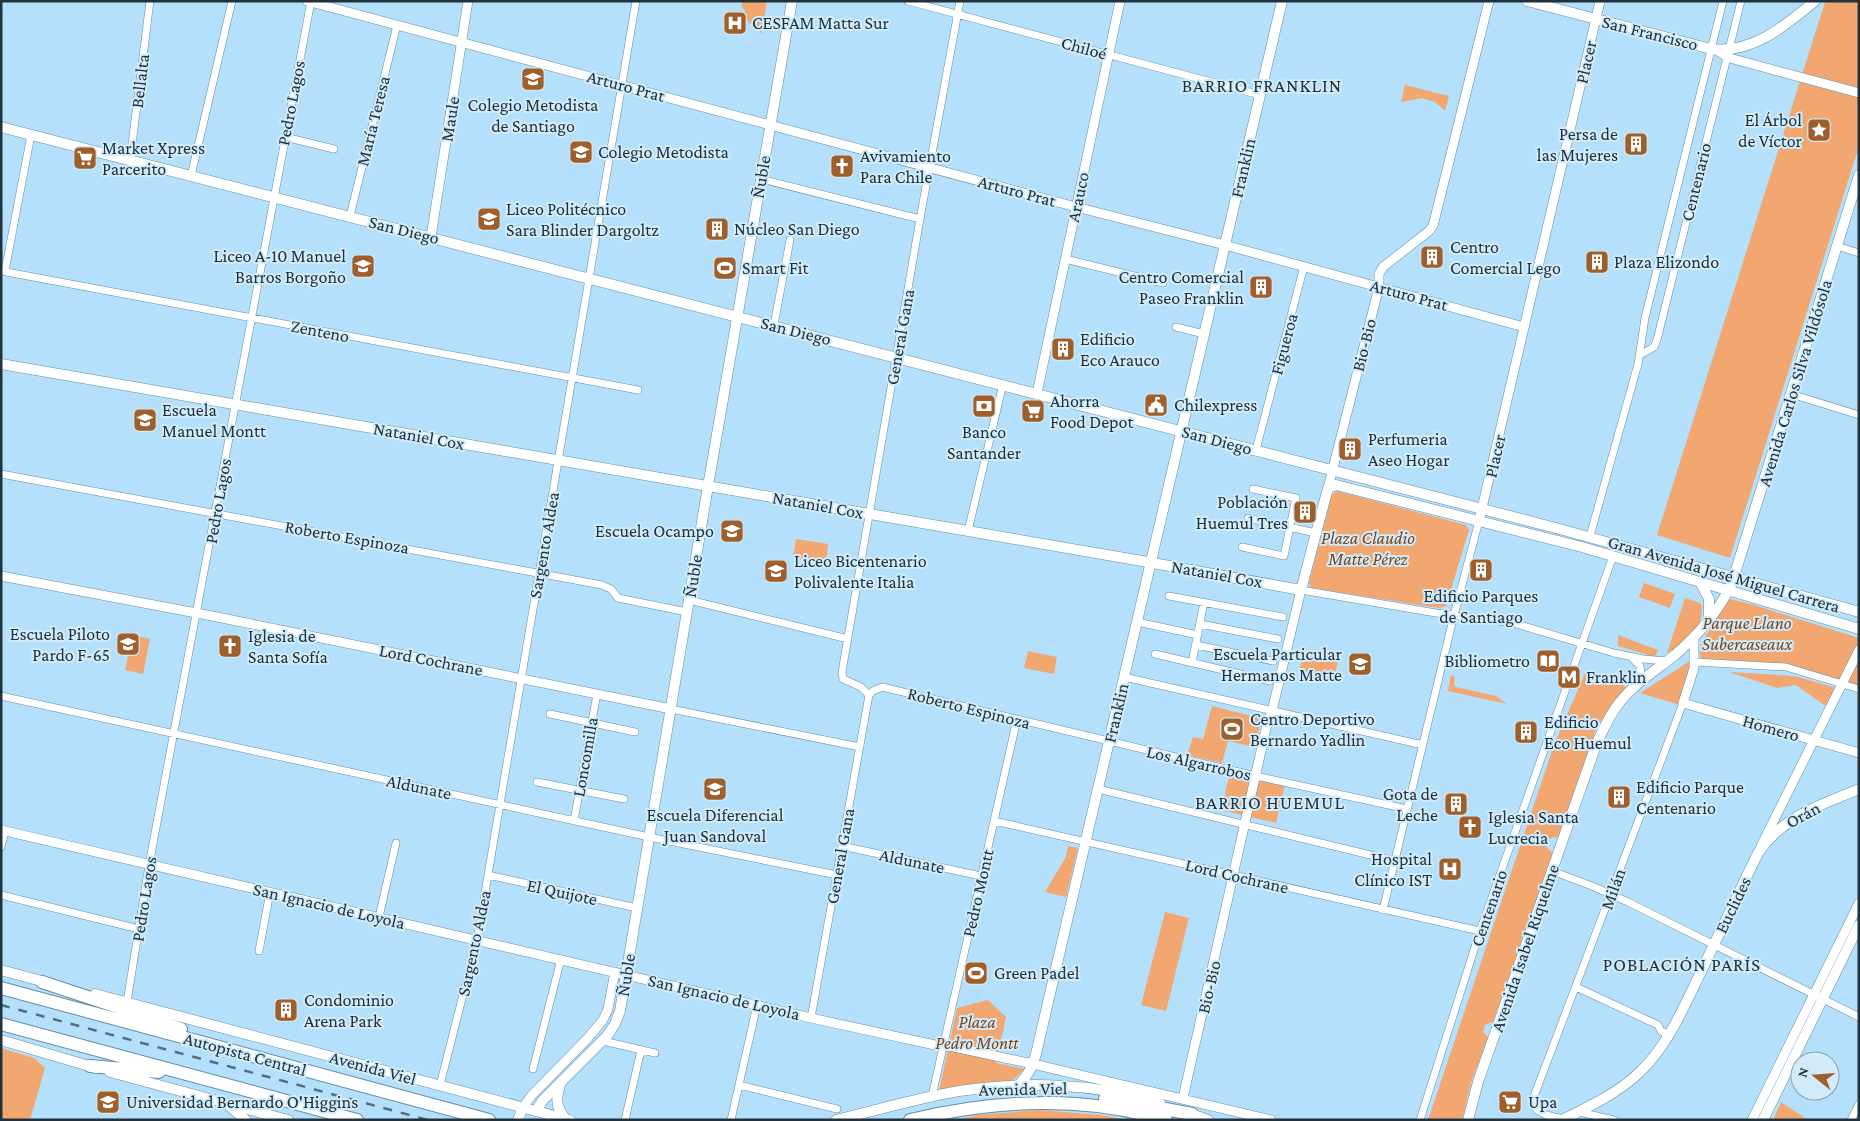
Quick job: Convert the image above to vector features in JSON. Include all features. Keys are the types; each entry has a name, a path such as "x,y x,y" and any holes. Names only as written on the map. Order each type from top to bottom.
{"highway":[{"path":"42,982 161,1021 219,1047"},
{"name":"Autopista Central","path":"1,988 489,1120"},
{"name":"Autopista Central","path":"1,1024 356,1120"},
{"path":"90,1066 198,1076"},
{"path":"1065,1103 1083,1099 1113,1100 1192,1114"},
{"path":"910,1120 987,1105 1026,1102 1065,1103 1112,1108 1166,1120"}],"main road":[{"name":"Ñuble","path":"534,1115 543,1100 603,1040 615,1024 620,1012 792,1"},
{"name":"Franklin","path":"1017,1086 1027,1075 1033,1064 1282,1"},
{"name":"San Francisco","path":"1527,1 1728,53"},
{"path":"1728,53 1769,36 1815,1"},
{"name":"San Diego","path":"1,127 1590,536"},
{"name":"Avenida Carlos Silva Vildósola","path":"1728,590 1735,576 1859,175"},
{"name":"Nataniel Cox","path":"1,364 1150,562 1301,590"},
{"path":"1328,488 1336,485 1613,556"},
{"name":"Bio-Bio","path":"1301,590 1328,488"},
{"name":"Gran Avenida José Miguel Carrera","path":"1590,536 1859,612"},
{"name":"Gran Avenida José Miguel Carrera","path":"1613,556 1859,629"},
{"path":"1700,582 1709,599 1708,621"},
{"name":"Avenida Isabel Riquelme","path":"1468,1120 1478,1082 1596,745 1604,728 1621,700 1642,680 1694,638 1708,621 1728,590"},
{"name":"Orán","path":"1758,854 1776,830 1790,820 1808,810 1859,789"},
{"name":"Euclides","path":"1563,1120 1616,1091 1632,1079 1654,1057 1669,1035 1758,854"},
{"path":"1763,1120 1818,997 1856,921"},
{"name":"Avenida Viel","path":"1,970 440,1085 520,1115 568,1119"},
{"path":"1,1040 288,1120"},
{"path":"561,1082 557,1095 557,1104 560,1112 568,1119"},
{"name":"Avenida Viel","path":"836,1120 932,1096 1017,1086 1070,1087 1108,1091 1144,1098 1208,1120"},
{"path":"224,1103 246,1120"}],"street":[{"name":"Bellalta","path":"130,160 150,1"},
{"path":"191,176 232,1"},
{"name":"Maule","path":"431,237 468,1"},
{"name":"Sargento Aldea","path":"440,1085 477,940 636,1"},
{"name":"Chiloé","path":"908,1 1260,95"},
{"name":"General Gana","path":"811,1018 869,695 861,687 843,679 842,672 960,1"},
{"name":"Arauco","path":"1037,393 1120,1"},
{"name":"Bio-Bio","path":"1328,488 1378,287 1378,274 1383,267 1430,231 1433,226 1489,1"},
{"name":"Placer","path":"1383,910 1454,615 1479,521 1600,1"},
{"name":"Centenario","path":"1590,536 1640,355 1645,318 1713,49 1723,1"},
{"name":"Centenario","path":"1640,355 1654,347 1657,340 1741,1"},
{"name":"Arturo Prat","path":"309,2 1304,266 1524,327"},
{"name":"Pedro Lagos","path":"127,1002 149,865 216,513 309,2"},
{"name":"María Teresa","path":"350,216 396,25"},
{"name":"San Francisco","path":"1728,53 1859,93"},
{"path":"3,271 31,135"},
{"path":"285,137 334,149"},
{"path":"761,179 920,220"},
{"path":"774,325 790,240"},
{"path":"1837,246 1859,253"},
{"path":"1065,259 1163,283"},
{"name":"Figueroa","path":"1256,450 1304,266"},
{"name":"Zenteno","path":"3,271 638,390"},
{"path":"1176,327 1204,334"},
{"path":"968,531 1003,384"},
{"path":"1791,394 1859,415"},
{"name":"Roberto Espinoza","path":"1,474 605,586 621,599 687,612"},
{"path":"1242,547 1284,556 1296,498 1253,489"},
{"path":"1248,518 1316,533"},
{"name":"Centenario","path":"1420,1120 1480,931 1613,556"},
{"name":"Lord Cochrane","path":"1,576 197,613 860,747"},
{"name":"Bio-Bio","path":"1183,1098 1234,876 1238,871 1246,826 1273,721 1272,711 1301,590"},
{"name":"Nataniel Cox","path":"1301,590 1513,623 1582,645 1632,657 1667,661"},
{"path":"1169,596 1283,617"},
{"path":"689,600 848,639"},
{"path":"1192,663 1204,602"},
{"path":"1136,622 1198,634"},
{"path":"1200,624 1278,639"},
{"name":"Milán","path":"1563,1120 1539,1111 1532,1102 1683,703 1693,673 1694,638"},
{"path":"1196,645 1273,661"},
{"name":"Euclides","path":"1758,854 1859,650"},
{"path":"1156,654 1270,681"},
{"path":"1632,657 1640,666 1642,680"},
{"path":"1694,662 1786,667 1859,689"},
{"path":"1124,677 1423,745"},
{"name":"Roberto Espinoza","path":"869,695 873,690 882,687 1109,742"},
{"name":"Loncomilla","path":"574,821 597,694"},
{"name":"Aldunate","path":"1,696 574,821 837,875"},
{"name":"Homero","path":"1683,703 1859,753"},
{"path":"550,714 635,732"},
{"name":"Pedro Montt","path":"932,1096 1017,720"},
{"name":"Los Algarrobos","path":"1109,742 1408,809"},
{"path":"537,782 624,799"},
{"path":"1098,788 1395,862"},
{"name":"Lord Cochrane","path":"994,821 1086,840 1234,876 1480,931"},
{"path":"1,847 3,831"},
{"name":"San Ignacio de Loyola","path":"3,831 811,1018 1033,1064 1271,1120"},
{"path":"379,917 396,843"},
{"name":"Aldunate","path":"842,846 981,876"},
{"path":"1552,871 1611,894 1859,1017"},
{"name":"El Quijote","path":"488,876 637,908"},
{"path":"259,950 270,892"},
{"path":"1,895 139,929"},
{"path":"1856,921 1859,903"},
{"path":"534,1068 561,959"},
{"name":"Ñuble","path":"520,1115 532,1095 587,1040 603,1020 608,1009 615,972"},
{"path":"1576,987 1658,1025 1661,1031 1669,1035"},
{"path":"1752,1120 1818,997"},
{"path":"731,1120 757,1005"},
{"path":"603,1040 655,1053"},
{"path":"624,1120 641,1050"},
{"path":"739,1085 837,1109"},
{"path":"1851,1120 1859,1104"},
{"path":"1579,1112 1614,1120"}],"green space":[{"path":"743,1 767,1 762,34 756,26 750,24 744,15 745,10 741,6"},
{"path":"1859,1 1859,146 1730,558 1657,535 1825,2"},
{"path":"1405,85 1449,96 1445,111 1435,102 1422,98 1401,102"},
{"name":"Plaza Claudio Matte Pérez","path":"1337,491 1466,525 1469,530 1446,606 1439,608 1311,588 1309,583 1331,496"},
{"path":"796,539 828,544 826,563 793,558"},
{"path":"1644,583 1675,594 1670,608 1639,597"},
{"path":"1685,598 1700,603 1702,606 1700,621 1688,637 1667,653"},
{"name":"Parque Llano Subercaseaux","path":"1729,599 1751,604 1859,638 1859,686 1788,665 1703,660 1700,656 1701,643"},
{"path":"132,635 150,639 143,674 125,670"},
{"path":"1618,635 1658,650 1655,657 1618,646"},
{"path":"1028,651 1057,657 1054,674 1024,668"},
{"path":"1304,652 1338,660 1334,680 1299,671"},
{"path":"1693,659 1680,705 1640,693"},
{"path":"1729,672 1795,676 1836,688 1827,707 1796,685 1777,688"},
{"path":"1585,673 1623,685 1627,689 1597,726 1558,837 1550,838 1546,847 1553,853 1493,1022 1485,1025 1483,1032 1488,1037 1471,1083 1462,1120 1428,1120 1554,745"},
{"path":"1451,675 1455,677 1454,684 1456,687 1496,696 1507,704 1448,691"},
{"name":"Centro Deportivo Bernardo Yadlin","path":"1212,706 1259,718 1261,721 1254,747 1228,741 1222,763 1187,755 1193,737 1203,739"},
{"path":"1230,773 1285,784 1276,823 1221,810"},
{"path":"1068,846 1078,848 1066,897 1045,892 1066,857"},
{"path":"1165,912 1189,918 1166,1011 1141,1005"},
{"name":"Plaza Pedro Montt","path":"988,1000 1006,1017 996,1063 1025,1069 1011,1082 939,1091 957,1008"},
{"path":"1,1048 34,1058 45,1068 30,1120 1,1120"},
{"path":"1781,1102 1808,1120 1773,1120"},
{"path":"1038,1110 1102,1115 1127,1120 956,1120 978,1115"}],"railway":[{"path":"1,1005 428,1120"}],"place":[{"name":"CESFAM Matta Sur","path":"735,23"},
{"name":"Colegio Metodista de Santiago","path":"533,79"},
{"name":"El Árbol de Víctor","path":"1819,130"},
{"name":"Persa de las Mujeres","path":"1636,144"},
{"name":"Colegio Metodista","path":"581,152"},
{"name":"Market Xpress Parcerito","path":"85,158"},
{"name":"Avivamiento Para Chile","path":"842,166"},
{"name":"Liceo Politécnico Sara Blinder Dargoltz","path":"489,219"},
{"name":"Núcleo San Diego","path":"717,229"},
{"name":"Centro Comercial Lego","path":"1432,257"},
{"name":"Plaza Elizondo","path":"1597,262"},
{"name":"Liceo A-10 Manuel Barros Borgoño","path":"363,266"},
{"name":"Smart Fit","path":"725,268"},
{"name":"Centro Comercial Paseo Franklin","path":"1261,287"},
{"name":"Edificio Eco Arauco","path":"1063,349"},
{"name":"Chilexpress","path":"1156,405"},
{"name":"Banco Santander","path":"984,406"},
{"name":"Ahorra Food Depot","path":"1033,411"},
{"name":"Escuela Manuel Montt","path":"145,420"},
{"name":"Perfumeria Aseo Hogar","path":"1350,449"},
{"name":"Población Huemul Tres","path":"1305,512"},
{"name":"Escuela Ocampo","path":"732,531"},
{"name":"Edificio Parques de Santiago","path":"1481,570"},
{"name":"Liceo Bicentenario Polivalente Italia","path":"776,571"},
{"name":"Escuela Piloto Pardo F-65","path":"128,644"},
{"name":"Iglesia de Santa Sofía","path":"230,646"},
{"name":"Bibliometro","path":"1548,661"},
{"name":"Escuela Particular Hermanos Matte","path":"1360,664"},
{"name":"Franklin","path":"1569,677"},
{"name":"Centro Deportivo Bernardo Yadlin","path":"1232,729"},
{"name":"Edificio Eco Huemul","path":"1526,732"},
{"name":"Escuela Diferencial Juan Sandoval","path":"715,789"},
{"name":"Edificio Parque Centenario","path":"1619,797"},
{"name":"Gota de Leche","path":"1456,804"},
{"name":"Iglesia Santa Lucrecia","path":"1470,827"},
{"name":"Hospital Clínico IST","path":"1450,869"},
{"name":"Green Padel","path":"976,973"},
{"name":"Condominio Arena Park","path":"286,1010"},
{"name":"Universidad Bernardo O'Higgins","path":"108,1102"},
{"name":"Upa","path":"1510,1102"}],"district":[{"name":"BARRIO FRANKLIN","path":"1262,85"},
{"name":"BARRIO HUEMUL","path":"1270,802"},
{"name":"POBLACIÓN PARÍS","path":"1682,964"}]}
